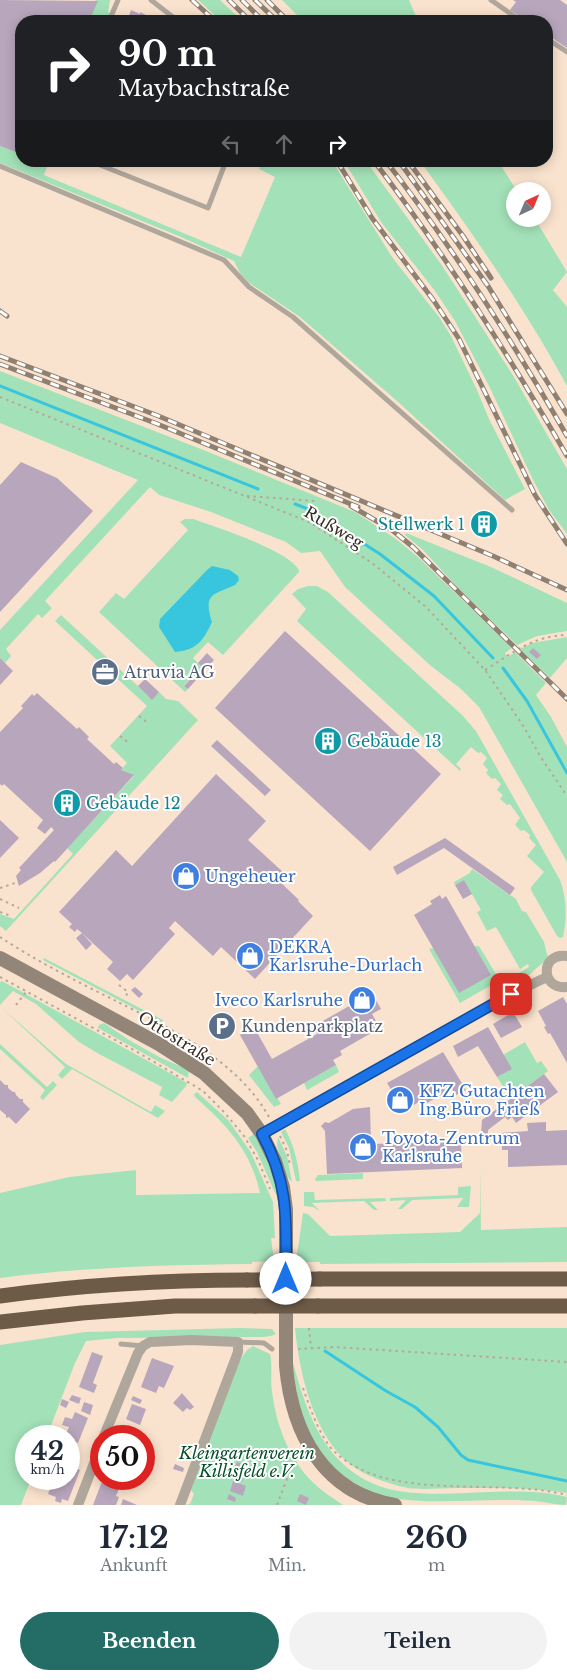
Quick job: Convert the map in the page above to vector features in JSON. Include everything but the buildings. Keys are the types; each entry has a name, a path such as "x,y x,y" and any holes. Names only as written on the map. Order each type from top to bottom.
{"highway":[{"path":"0,1296 178,1280 567,1279"},
{"path":"0,1322 175,1306 567,1306"}],"main road":[{"name":"Ottostraße","path":"0,958 159,1044 197,1068 247,1113 262,1134 275,1161 283,1187 286,1210 286,1366 288,1390 300,1429 315,1456 339,1480 367,1497 395,1505"}],"street":[{"path":"567,956 552,959 547,968 548,978 555,986 560,988 567,987"},
{"path":"262,1134 511,994 548,978"},
{"path":"109,1425 138,1353 143,1346 150,1342 183,1340 238,1342 238,1352 180,1505"},
{"path":"78,1505 90,1473"}],"lane":[{"path":"112,15 118,0"},
{"path":"151,0 170,15"},
{"path":"491,0 513,15"},
{"path":"553,43 567,52"},
{"path":"0,166 224,260 248,287 293,317 512,510"},
{"path":"105,167 208,208 224,167"},
{"path":"238,1342 264,1343 272,1350"},
{"path":"121,1344 143,1346"}],"path":[{"name":"Rußweg","path":"0,397 309,522 372,563 426,607 486,670 567,796"},
{"path":"245,496 316,501"},
{"path":"486,670 537,639 567,635"},
{"path":"139,716 149,724"},
{"path":"120,736 130,744"},
{"path":"0,888 18,882 27,876"},
{"path":"0,899 20,908"},
{"path":"0,912 11,916"},
{"path":"0,977 139,1053 202,1091 224,1112 244,1136 258,1160 272,1192"},
{"path":"119,985 128,992 125,998"},
{"path":"16,1005 26,992"},
{"path":"309,1328 311,1348"},
{"path":"294,1350 335,1347 567,1362"},
{"path":"301,1383 322,1435 336,1454 356,1471"},
{"path":"277,1505 292,1466 302,1457"},
{"path":"465,1491 527,1489 567,1495"}],"green space":[{"path":"95,0 110,0 109,15 91,15 97,1"},
{"path":"198,0 220,0 236,15 214,15"},
{"path":"282,0 409,0 415,15 297,15"},
{"path":"0,146 15,152 15,167 47,167 44,175 241,257 275,177 259,169 260,167 336,167 392,257 439,317 451,336 489,419 525,489 505,500 397,401 300,317 248,282 240,273 234,261 181,237 0,163"},
{"path":"348,167 370,167 441,264 514,377 567,469 567,534 549,510 533,480 490,388 455,321 435,291 381,222"},
{"path":"424,167 502,167 511,182 506,182 506,228 540,228 567,272 553,290 567,307 567,386 551,357 497,271"},
{"path":"0,371 206,451 355,512 396,539 418,557 512,648 505,653 508,657 515,652 546,683 536,695 551,717 567,747 567,862 479,707 345,587 320,551 301,553 286,542 211,512 159,495 150,487 45,601 52,608 42,618 38,614 6,649 11,656 5,663 0,658 0,630 138,480 0,423"},
{"path":"185,519 193,519 234,533 267,547 292,562 299,572 223,655 208,642 193,658 202,667 184,685 188,689 185,692 99,612 116,593 124,599 188,530 180,522"},
{"path":"406,533 491,567 567,603 567,631 537,636 517,645 460,590 423,550 405,535"},
{"path":"317,586 328,592 462,715 476,731 560,880 566,909 563,937 557,936 531,890 531,887 544,872 527,856 536,845 529,838 530,835 524,830 521,831 515,825 520,818 510,804 507,805 500,799 503,795 497,790 501,784 486,773 488,770 483,764 487,758 481,752 478,753 471,747 456,764 461,769 460,771 297,621 306,609 292,594 298,589"},
{"path":"61,615 152,699 159,692 166,699 178,701 198,720 6,931 0,926 0,914 14,919 73,854 67,848 134,776 121,770 127,763 110,746 147,706 55,621"},
{"path":"567,637 567,658 550,678 520,649 532,643"},
{"path":"472,869 516,899 522,911 526,912 544,942 548,958 519,984 512,977 529,967 528,964 520,969 496,927 487,931 477,912 481,910 464,880 455,885 454,882 470,873"},
{"path":"479,946 497,976 500,976 502,979 460,1003 429,949"},
{"path":"44,958 163,1020 162,1023 43,960"},
{"path":"2,981 168,1072 187,1083 186,1086 172,1102 159,1095 162,1087 79,1042 36,1004 13,991 0,1005 0,982"},
{"path":"0,1006 66,1064 151,1112 155,1105 165,1111 158,1118 72,1069 62,1079 58,1075 65,1067"},
{"path":"104,1023 161,1058 189,1070 188,1078 98,1028 99,1025"},
{"path":"525,1042 537,1063 541,1061 548,1071 511,1099 497,1077 511,1069 503,1055"},
{"path":"0,1044 47,1087 53,1081 57,1085 43,1100 40,1097 45,1090 0,1049"},
{"path":"336,1065 339,1072 307,1090 304,1083"},
{"path":"258,1066 281,1104 274,1107 249,1075"},
{"path":"197,1092 228,1120 250,1151 273,1202 275,1238 271,1238 274,1261 252,1262 252,1264 94,1269 0,1278 0,1193 69,1177 136,1170 136,1195 260,1193 251,1164 244,1152 227,1129 195,1097 194,1094"},
{"path":"285,1129 295,1154 300,1181 296,1181 289,1148 281,1132"},
{"path":"254,1134 270,1167 279,1202 257,1152 248,1138"},
{"path":"278,1137 287,1156 292,1182 287,1177 277,1146"},
{"path":"480,1168 481,1230 567,1227 567,1262 320,1264 320,1262 296,1262 303,1213 308,1214 330,1236 460,1232 480,1213"},
{"path":"363,1173 363,1179 316,1181 315,1179 318,1175"},
{"path":"471,1186 469,1207 457,1207 463,1198 412,1200 402,1209 398,1209 406,1200 390,1201 390,1198 458,1195 458,1187"},
{"path":"304,1192 314,1192 315,1200 385,1198 386,1201 370,1202 378,1210 374,1210 364,1201 312,1203 320,1211 313,1207 304,1206"},
{"path":"240,1328 272,1329 276,1334 263,1337 117,1338 86,1341 75,1363 51,1425 15,1425 15,1490 27,1490 21,1505 0,1505 0,1345 85,1332"},
{"path":"295,1328 567,1328 567,1493 512,1488 408,1488 376,1478 357,1469 340,1455 321,1428 303,1378"},
{"name":"Kleingartenverein Killisfeld e.V.","path":"253,1346 270,1354 271,1387 277,1419 292,1456 308,1478 321,1490 343,1505 184,1505 190,1504 194,1494 190,1489 240,1360 247,1350"},
{"path":"292,1358 304,1399 321,1436 333,1453 347,1467 364,1479 385,1488 414,1493 516,1492 554,1494 567,1497 566,1505 522,1500 405,1500 381,1496 371,1492 353,1482 338,1470 315,1443 302,1412 297,1394"}],"water":[{"path":"212,566 230,570 238,576 239,580 235,585 212,596 209,605 212,622 202,639 194,647 175,652 159,627 160,619"}],"waterway":[{"path":"0,386 258,489"},
{"path":"295,504 313,511 380,554 434,596 493,658"},
{"path":"503,668 527,701 567,773"},
{"path":"325,1351 386,1391 415,1407 438,1427 461,1455 468,1460 567,1481"}],"railway":[{"path":"192,0 208,15"},
{"path":"229,0 244,15"},
{"path":"242,0 257,15"},
{"path":"255,0 271,15"},
{"path":"267,0 282,15"},
{"path":"341,167 372,218 434,301 459,339 535,495 567,544"},
{"path":"379,167 451,269 522,380 567,456"},
{"path":"391,167 435,227 481,295 567,436"},
{"path":"403,167 488,286 567,414"},
{"path":"412,167 491,278"},
{"path":"0,311 7,316"},
{"path":"0,356 156,415 493,556 567,590"},
{"path":"0,364 155,423 358,507"},
{"path":"351,506 392,530 413,547 567,699"}],"place":[{"name":"Stellwerk 1","path":"484,524"},
{"name":"Atruvia AG","path":"105,672"},
{"name":"Gebäude 13","path":"328,741"},
{"name":"Gebäude 12","path":"67,803"},
{"name":"Ungeheuer","path":"186,876"},
{"name":"DEKRA Karlsruhe-Durlach","path":"250,956"},
{"name":"Iveco Karlsruhe","path":"362,1000"},
{"name":"Kundenparkplatz","path":"222,1026"},
{"name":"KFZ Gutachten Ing.Büro Frieß","path":"400,1100"},
{"name":"Toyota-Zentrum Karlsruhe","path":"363,1147"}],"route":[{"path":"286,1279 286,1210 283,1187 275,1161 262,1134 511,994"}]}
